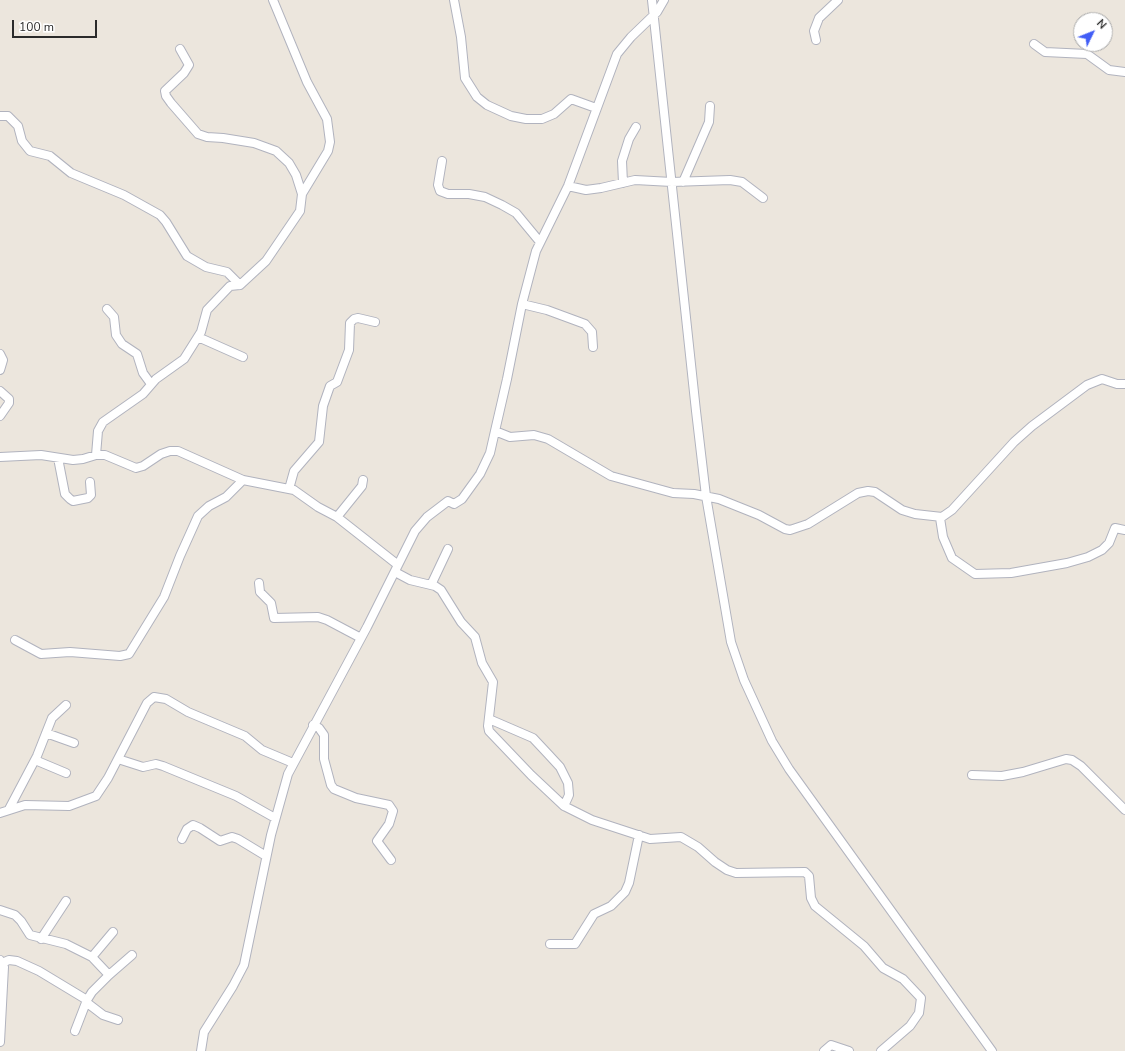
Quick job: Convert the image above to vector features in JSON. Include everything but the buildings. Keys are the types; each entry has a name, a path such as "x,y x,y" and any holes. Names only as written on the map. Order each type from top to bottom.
{"street":[{"path":"273,0 307,82 327,119 330,142 328,151 302,194"},
{"path":"454,0 461,37 465,78 477,97 487,105 511,116 526,119 542,119 554,114 571,99 596,108"},
{"path":"652,0 706,496 730,642 744,680 772,741 789,769 992,1051"},
{"path":"201,1051 204,1032 233,986 244,965 266,856 288,774 361,638 416,531 427,517 448,501 454,504 468,493 480,474 490,453 508,379 522,304 532,264 540,242 568,186 617,54 631,37 654,15 664,0"},
{"path":"816,40 814,31 819,18 838,0"},
{"path":"1034,44 1045,52 1087,54 1109,70 1125,72"},
{"path":"96,455 98,431 103,422 143,394 151,384 184,359 198,337 207,310 230,286 240,285 266,261 300,211 302,194 296,175 289,163 276,151 254,143 207,137 198,134 171,103 166,96 165,91 184,73 189,65 180,49"},
{"path":"683,182 709,122 710,106"},
{"path":"0,116 8,116 18,126 25,146 30,151 50,156 72,173 124,195 160,215 187,256 206,266 227,272 240,285"},
{"path":"623,183 622,161 629,139 636,127"},
{"path":"442,161 438,185 440,192 448,194 469,194 485,197 502,205 516,213 540,242"},
{"path":"568,186 586,190 635,180 672,182 730,180 742,182 763,198"},
{"path":"522,304 547,310 585,324 592,332 593,347"},
{"path":"107,309 114,317 116,335 122,344 136,354 143,373 151,384"},
{"path":"289,489 294,471 319,442 323,406 330,386 337,382 349,350 351,320 364,319 375,322"},
{"path":"198,337 242,357"},
{"path":"0,354 3,360 0,370"},
{"path":"495,431 510,437 534,435 548,439 611,476 673,493 706,496 737,506 785,529 797,529 808,524 858,493 868,491 875,492 902,510 940,518 952,510 1014,442 1032,426 1087,385 1102,379 1107,379 1117,384 1125,384"},
{"path":"0,391 8,399 9,403 0,416"},
{"path":"0,457 41,455 58,458 83,459 96,455 105,456 136,468 143,466 161,454 170,451 178,451 243,480 294,490 318,507 337,516 410,580 431,585 441,590 461,622 474,637 482,663 493,682 488,726 493,736 564,806 592,820 639,836 656,840 681,837 698,847 726,870 736,873 805,872 809,876 812,898 815,906 864,946 883,968 903,979 921,998 919,1013 910,1026 881,1051"},
{"path":"58,458 65,494 70,499 73,501 88,498 91,495 90,482"},
{"path":"15,640 41,654 48,655 70,652 120,656 129,654 164,597 187,538 198,516 209,506 226,497 243,480"},
{"path":"337,516 359,490 364,480"},
{"path":"940,518 943,537 952,558 974,574 1011,572 1081,559 1102,550 1109,543 1115,528 1125,530"},
{"path":"431,585 448,549"},
{"path":"259,583 260,592 271,603 274,618 318,617 327,620 361,638"},
{"path":"0,814 26,805 69,806 96,796 118,759 147,703 150,699 160,697 188,712 245,736 262,750 293,763"},
{"path":"9,810 35,760 52,718 66,705"},
{"path":"489,719 533,738 560,767 568,783 569,795 564,806"},
{"path":"313,725 319,728 324,735 324,758 331,785 334,789 356,798 389,805 393,810 389,824 377,841 391,860"},
{"path":"46,733 74,743"},
{"path":"118,759 143,767 156,764 163,766 236,796 275,818"},
{"path":"972,776 1002,776 1023,772 1066,759 1072,760 1082,766 1125,810"},
{"path":"35,760 66,773"},
{"path":"182,839 187,829 193,826 200,828 220,841 232,837 238,839 266,856"},
{"path":"550,944 575,944 594,914 611,906 622,897 629,883 639,836"},
{"path":"41,938 66,901"},
{"path":"0,910 14,914 21,921 30,935 66,944 92,957 109,975"},
{"path":"92,957 113,932"},
{"path":"76,1031 87,1001 92,992 132,955"},
{"path":"0,1042 4,983 1,961 17,961 39,971 87,1001 103,1015 118,1020"},
{"path":"824,1051 831,1045 849,1051"}]}
